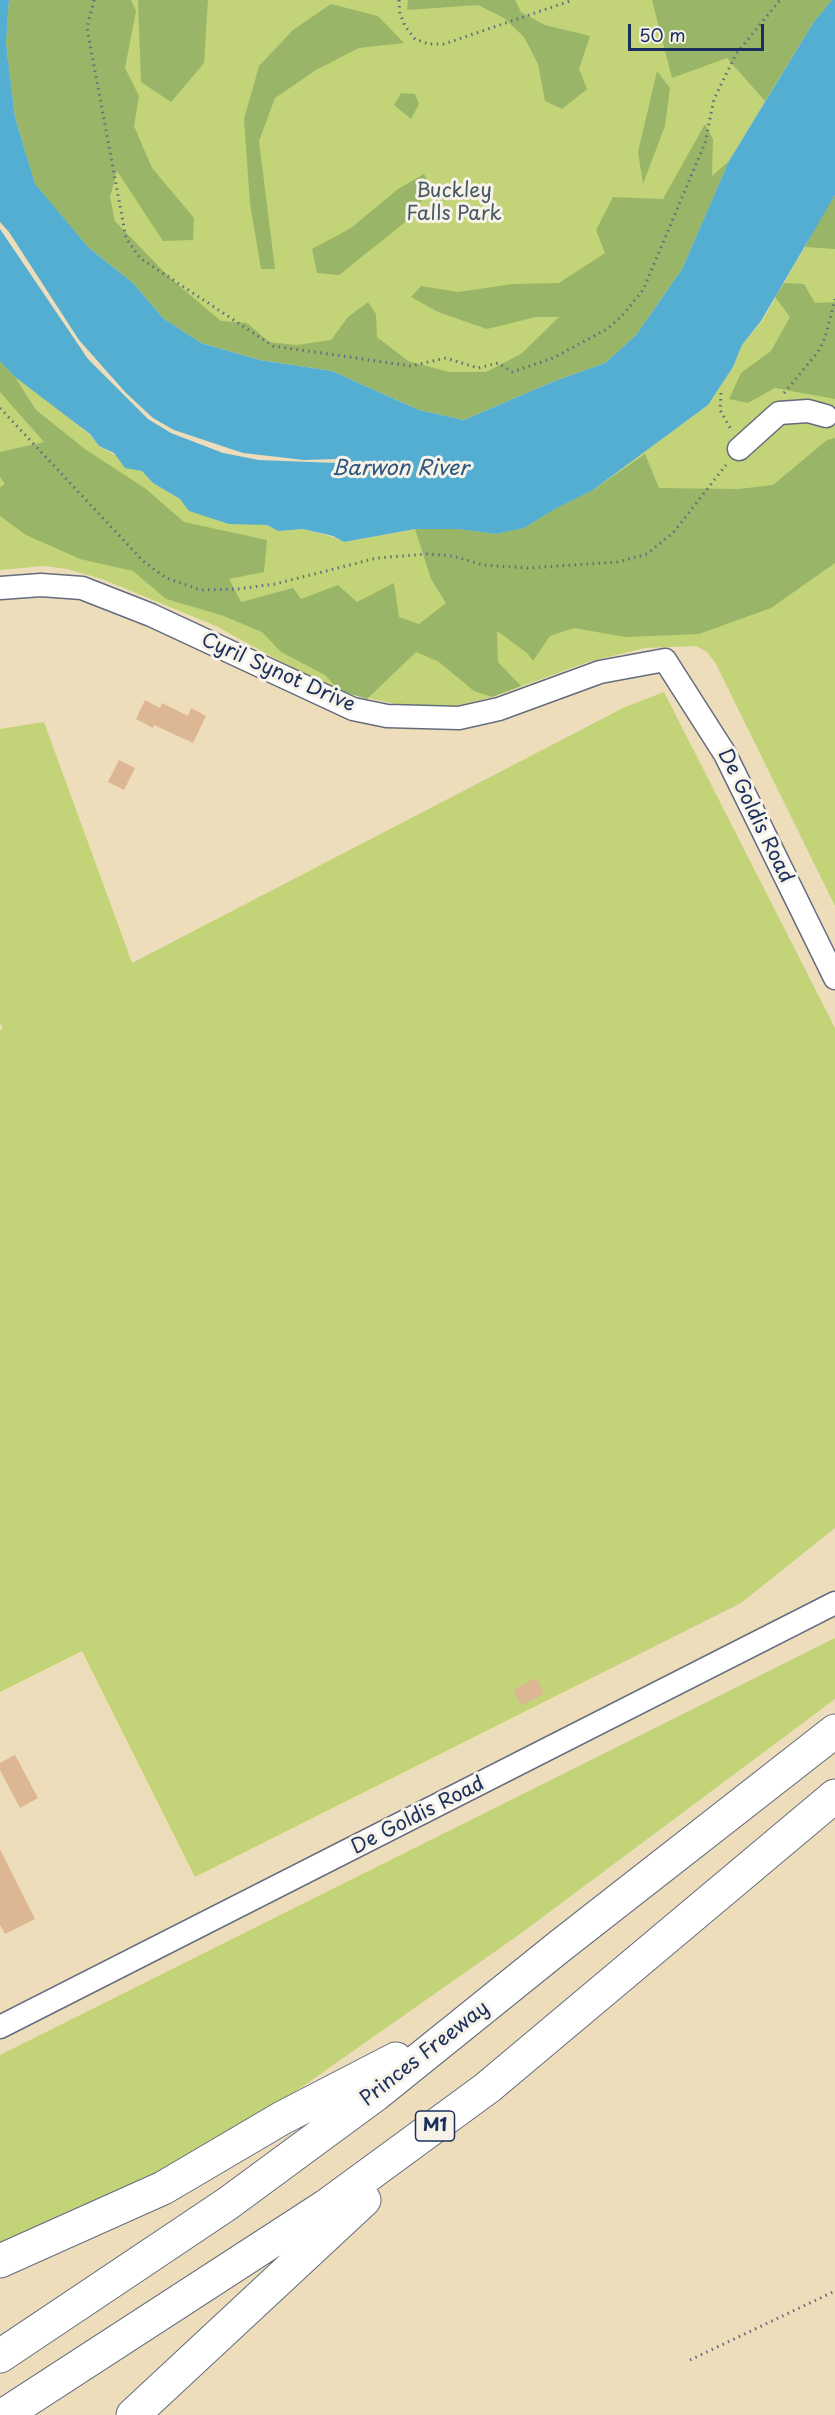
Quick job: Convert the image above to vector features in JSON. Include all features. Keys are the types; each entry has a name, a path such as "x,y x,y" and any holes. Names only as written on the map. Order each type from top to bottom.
{"highway":[{"name":"Princes Freeway","path":"0,2356 227,2204 375,2095 560,1946 835,1731"},
{"name":"M1","path":"4,2415 326,2206 487,2088 835,1796"},
{"path":"0,2261 163,2188 282,2118 466,2023"},
{"path":"133,2415 244,2309 487,2088"}],"street":[{"path":"739,449 779,413 808,411 826,416"},
{"name":"Cyril Synot Drive","path":"0,588 40,585 81,588 151,615 353,709 387,717 459,718 499,709 600,672 665,660"},
{"name":"De Goldis Road","path":"665,660 725,754 835,978"},
{"name":"De Goldis Road","path":"0,2027 835,1603"}],"path":[{"path":"94,0 87,28 91,50 126,238 141,258 273,346 411,366 446,358 478,368 498,363 512,372 553,358 607,329 622,316 643,290 705,143 714,99 736,54 780,0"},
{"path":"399,0 400,14 416,39 429,44 444,44 573,0"},
{"path":"779,413 778,401 818,352 825,338 835,299"},
{"path":"0,408 143,561 166,578 201,590 238,589 275,584 377,558 427,554 453,556 483,565 528,568 618,562 647,554 673,533 739,449 733,432 720,410 721,393"},
{"path":"690,2360 835,2290"}],"green space":[{"name":"Buckley Falls Park","path":"9,0 832,0 813,23 729,161 682,269 507,400 163,318 6,43"},
{"path":"9,0 131,0 136,11 125,68 139,96 134,126 152,168 194,218 193,240 163,241 117,171 110,197 115,221 169,277 221,321 247,323 269,342 297,345 331,340 348,317 368,302 376,314 377,337 408,361 449,372 486,372 521,354 559,317 536,317 487,329 438,312 411,297 421,286 458,292 513,284 559,283 605,253 596,230 613,197 663,199 705,124 713,139 712,176 729,161 682,269 636,335 605,363 552,382 464,420 419,410 332,371 260,360 201,343 163,318 133,283 88,247 35,185 15,117 6,43"},
{"path":"138,0 208,0 204,63 171,102 141,82"},
{"path":"408,0 515,0 521,12 545,25 590,36 579,69 587,89 562,109 545,101 538,64 524,37 504,18 478,5 407,10"},
{"path":"652,0 832,0 813,23 765,101 727,58 672,78"},
{"path":"331,4 378,16 404,43 359,48 316,70 275,98 259,141 275,269 261,269 250,204 244,119 259,66 293,30"},
{"path":"657,71 670,88 665,126 643,184 638,152"},
{"path":"401,93 415,94 419,104 411,119 394,105"},
{"path":"424,174 431,187 409,219 339,275 317,273 312,249 351,228 398,189"},
{"path":"835,195 835,906 716,664 707,652 696,646 645,648 588,662 492,697 451,707 396,704 350,694 320,683 216,626 102,579 67,569 44,566 0,570 0,360 90,435 99,446 142,471 153,483 180,499 266,525 278,531 303,529 344,542 415,529 593,490 708,405 733,367 742,345 762,321"},
{"path":"835,195 835,249 805,247 819,218"},
{"path":"784,283 804,284 815,303 835,302 835,399 775,388 748,403 729,399 741,373 771,351 790,317 775,297"},
{"path":"0,361 15,377 36,410 85,449 146,489 184,522 267,540 264,572 229,579 241,602 293,588 301,599 338,585 357,602 394,583 399,617 419,624 446,603 431,579 415,529 458,529 496,534 524,528 593,490 645,454 659,488 739,489 773,485 827,440 835,438 835,563 771,608 699,634 625,637 574,628 550,636 533,661 527,653 497,631 498,662 521,686 492,697 474,691 439,662 416,652 367,699 339,690 325,675 281,652 262,632 221,615 166,599 133,571 80,559 26,535 0,516 0,487 5,484 0,477 0,452 44,442 0,392"},
{"path":"664,692 835,1028 835,1528 741,1603 195,1877 82,1651 0,1692 0,1030 3,1028 0,1023 0,729 44,722 132,963 625,707"},
{"path":"835,1638 835,1699 520,1934 299,2089 165,2172 0,2249 0,2055"}],"water":[{"name":"Barwon River","path":"0,0 9,0 6,43 15,117 35,184 88,247 133,283 163,318 201,343 260,360 332,371 419,410 464,420 552,382 605,363 636,335 682,269 729,161 813,23 832,0 835,0 835,195 761,321 742,345 733,367 708,405 593,490 524,528 496,534 458,529 415,529 344,542 333,536 303,529 278,531 267,525 229,524 189,511 180,499 153,483 142,471 125,468 114,453 99,446 90,434 15,377 0,361 0,229 88,359 148,419 171,433 223,453 259,460 337,463 337,459 304,460 243,453 174,430 153,418 126,393 79,340 9,232 0,222"}],"building":[{"path":"145,700 160,708 162,703 188,716 191,708 206,716 193,743 136,719"},
{"path":"119,760 135,768 124,790 108,782"},
{"path":"536,1678 544,1694 521,1705 513,1690"},
{"path":"15,1755 38,1798 20,1808 0,1770 0,1763"},
{"path":"0,1849 35,1919 5,1934 0,1925"}]}
